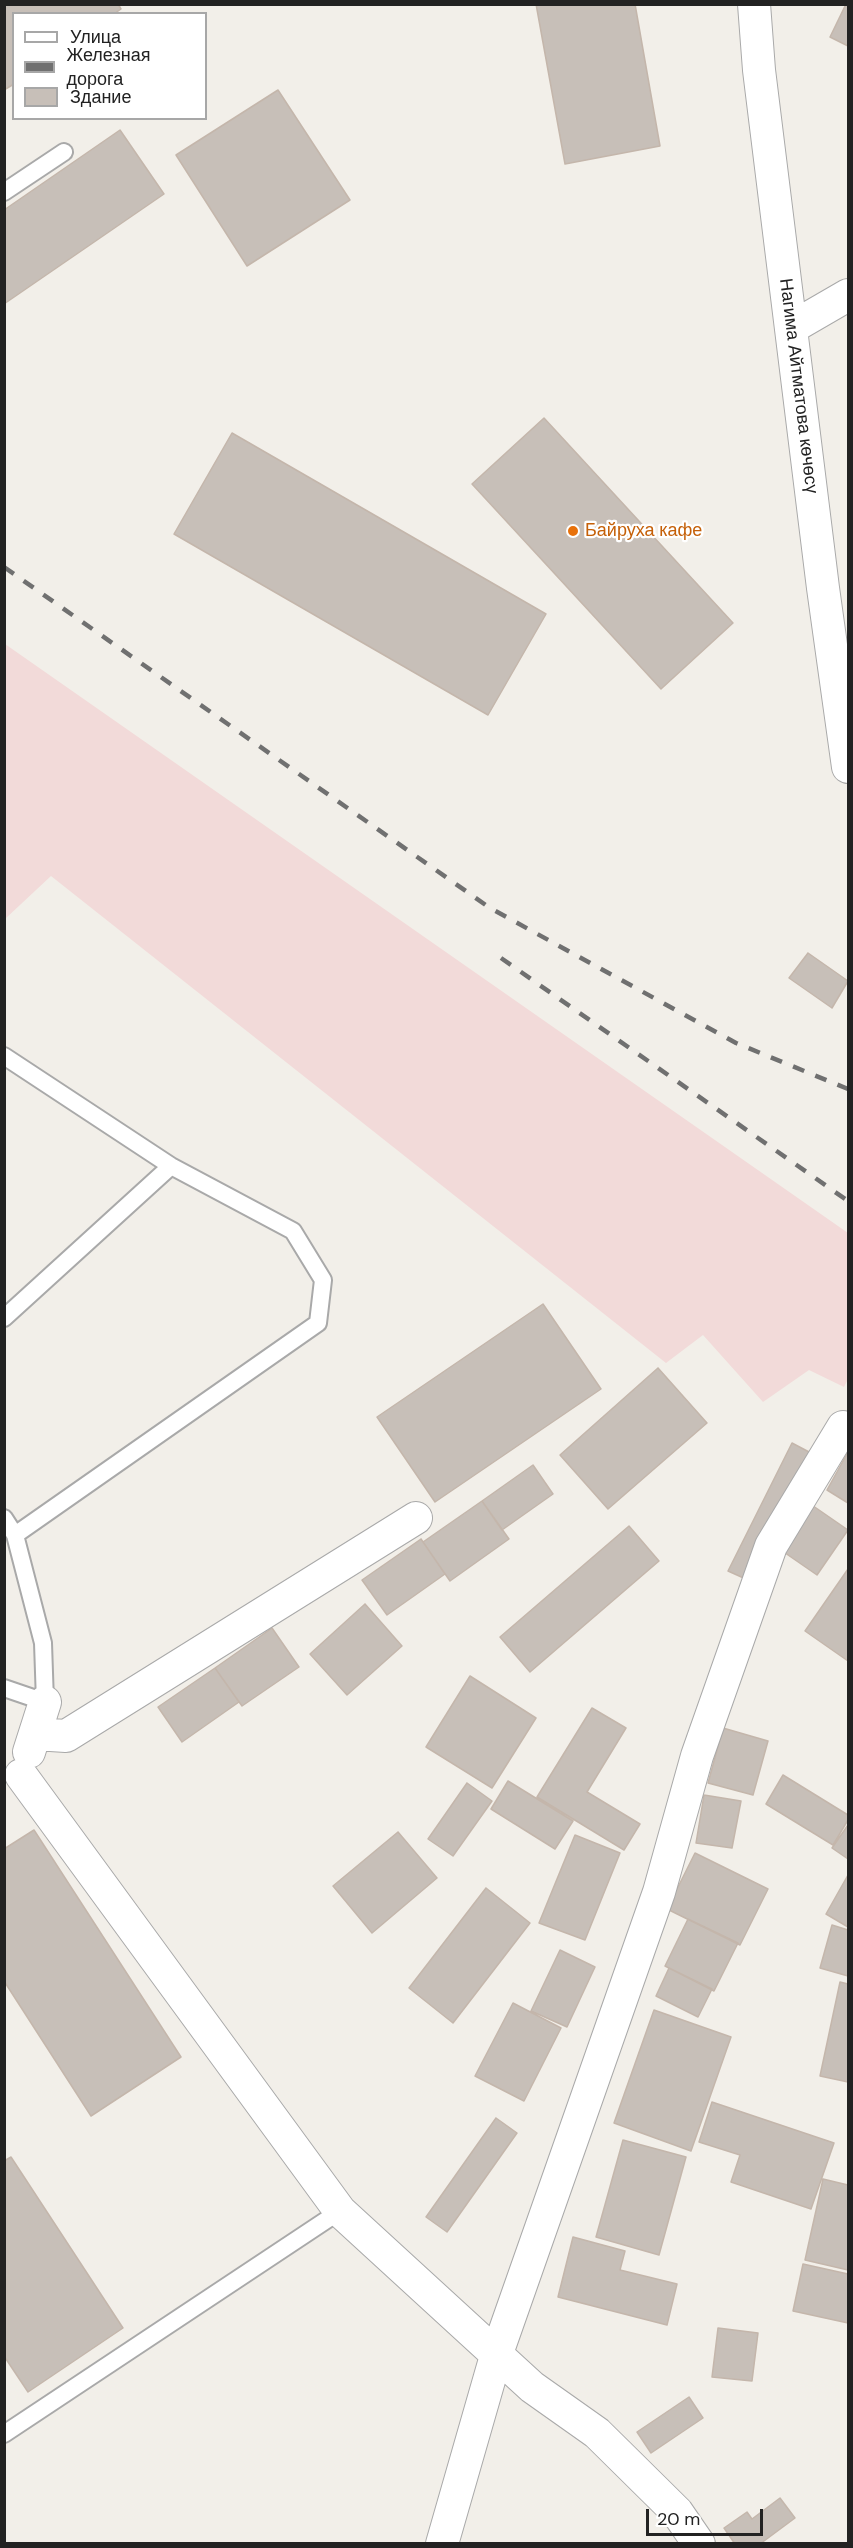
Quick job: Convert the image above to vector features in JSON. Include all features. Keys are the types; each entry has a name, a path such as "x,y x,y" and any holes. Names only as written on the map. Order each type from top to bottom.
{"street":[{"name":"Нагима Айтматова көчөсү","path":"754,4 759,70 823,588 849,767"},
{"path":"791,328 849,295"},
{"path":"442,2544 496,2356 660,1892 697,1756 771,1546 846,1428"},
{"path":"35,1734 66,1736 416,1518"},
{"path":"45,1702 35,1734 13,1782 340,2211 496,2356 532,2387 597,2433 677,2512 699,2544"}],"lane":[{"path":"4,192 64,152"},
{"path":"4,1056 171,1166 293,1231 322,1280 318,1323 15,1535"},
{"path":"4,1318 171,1166"},
{"path":"4,1518 15,1535 44,1643 45,1702 4,1688"},
{"path":"4,2434 340,2211"}],"shaded area":[{"path":"5,644 848,1233 848,1379 844,1387 809,1370 763,1402 703,1335 666,1363 51,876 5,919"}],"building":[{"path":"4,4 118,4 121,9 117,12 12,12 12,85 4,90"},
{"path":"536,4 635,4 660,146 565,164"},
{"path":"848,4 848,46 830,37"},
{"path":"278,90 350,200 247,266 176,155"},
{"path":"120,130 164,194 4,304 4,210"},
{"name":"Байруха кафе","path":"544,418 733,623 661,689 472,484"},
{"path":"232,433 546,614 488,715 174,534"},
{"path":"808,953 848,981 832,1008 789,978"},
{"path":"543,1304 601,1389 435,1502 377,1417"},
{"path":"658,1368 707,1423 608,1509 560,1455"},
{"path":"792,1443 811,1453 748,1580 728,1571"},
{"path":"848,1452 848,1503 827,1490"},
{"path":"533,1465 553,1494 502,1530 482,1501"},
{"path":"482,1501 509,1539 450,1581 423,1542"},
{"path":"806,1501 848,1530 817,1575 775,1546"},
{"path":"629,1526 659,1561 530,1672 500,1637"},
{"path":"421,1539 445,1574 387,1615 362,1580"},
{"path":"848,1569 848,1661 805,1631"},
{"path":"365,1604 402,1646 347,1695 310,1654"},
{"path":"272,1628 299,1667 242,1706 215,1668"},
{"path":"215,1668 239,1702 182,1742 158,1707"},
{"path":"470,1676 536,1718 492,1788 426,1747"},
{"path":"592,1708 626,1728 587,1792 640,1824 624,1850 537,1797"},
{"path":"723,1728 768,1741 753,1795 708,1783"},
{"path":"783,1775 848,1815 848,1820 833,1845 766,1804"},
{"path":"508,1781 573,1821 555,1849 491,1809"},
{"path":"467,1783 492,1801 453,1856 428,1839"},
{"path":"704,1795 741,1801 732,1848 696,1843"},
{"path":"848,1825 848,1859 832,1848"},
{"path":"34,1830 181,2057 91,2116 4,1981 4,1849"},
{"path":"398,1832 437,1878 372,1933 333,1886"},
{"path":"575,1835 620,1853 585,1940 539,1923"},
{"path":"695,1853 768,1889 740,1945 667,1909"},
{"path":"848,1875 848,1927 826,1914"},
{"path":"486,1888 530,1923 453,2023 409,1988"},
{"path":"688,1919 738,1943 714,1991 665,1966"},
{"path":"832,1925 848,1930 848,1976 820,1968"},
{"path":"560,1950 595,1967 567,2027 531,2011"},
{"path":"669,1968 712,1989 698,2017 656,1996"},
{"path":"840,1982 848,1984 848,2082 820,2076"},
{"path":"513,2003 561,2028 524,2101 475,2076"},
{"path":"654,2010 731,2037 691,2151 614,2123"},
{"path":"712,2102 834,2143 811,2209 731,2182 740,2155 699,2142"},
{"path":"496,2118 517,2133 447,2232 426,2217"},
{"path":"623,2140 686,2157 659,2255 596,2237"},
{"path":"11,2157 123,2328 28,2392 4,2356 4,2161"},
{"path":"823,2179 848,2185 848,2270 805,2260"},
{"path":"573,2237 625,2251 620,2270 677,2284 667,2325 558,2297"},
{"path":"803,2264 848,2274 848,2323 793,2311"},
{"path":"718,2328 758,2333 752,2381 712,2377"},
{"path":"689,2397 703,2418 651,2453 637,2432"},
{"path":"780,2498 795,2518 760,2544 735,2544 724,2528 747,2512 752,2519"}],"railway":[{"path":"4,567 490,908 736,1043 848,1089"},
{"path":"501,958 848,1201"}],"place":[{"name":"Байруха кафе","path":"573,531"}]}
